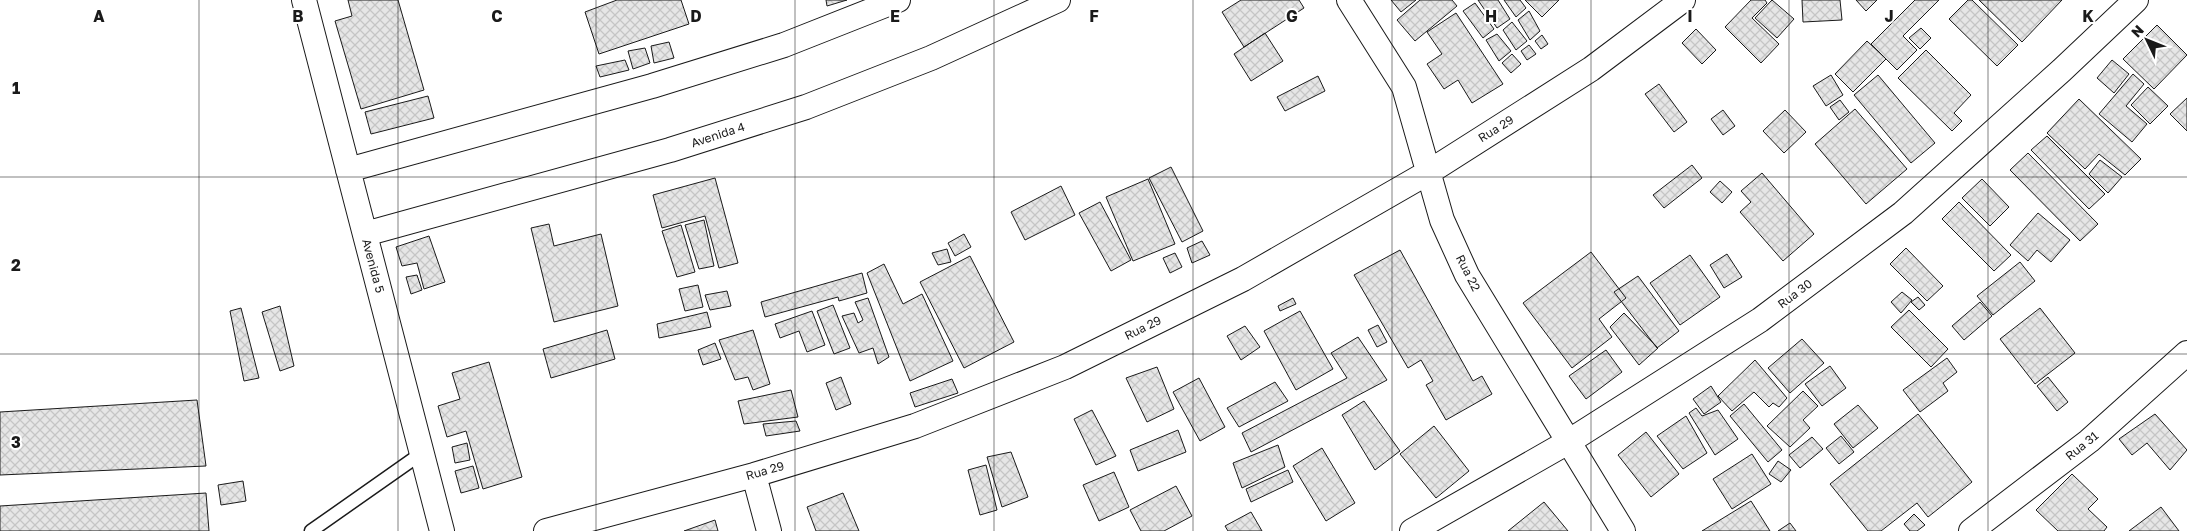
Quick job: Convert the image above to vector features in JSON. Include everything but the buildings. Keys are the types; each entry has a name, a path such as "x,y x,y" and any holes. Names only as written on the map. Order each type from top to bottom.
{"street":[{"name":"Avenida 5","path":"304,0 442,531"},
{"path":"348,170 652,86 784,44 898,0"},
{"name":"Avenida 4","path":"364,234 670,150 806,107 931,58 1058,0"},
{"name":"Rua 22","path":"1349,0 1404,87 1442,220 1467,275 1623,531"},
{"name":"Rua 29","path":"546,531 754,475 915,426 1064,367 1243,279 1429,172 1591,69 1683,0"},
{"name":"Rua 30","path":"1412,531 1568,442 1760,320 1904,213 2062,70 2136,0"},
{"name":"Rua 31","path":"1971,531 2089,441 2187,354"},
{"path":"754,475 769,531"}],"lane":[{"path":"311,531 422,453"}]}
